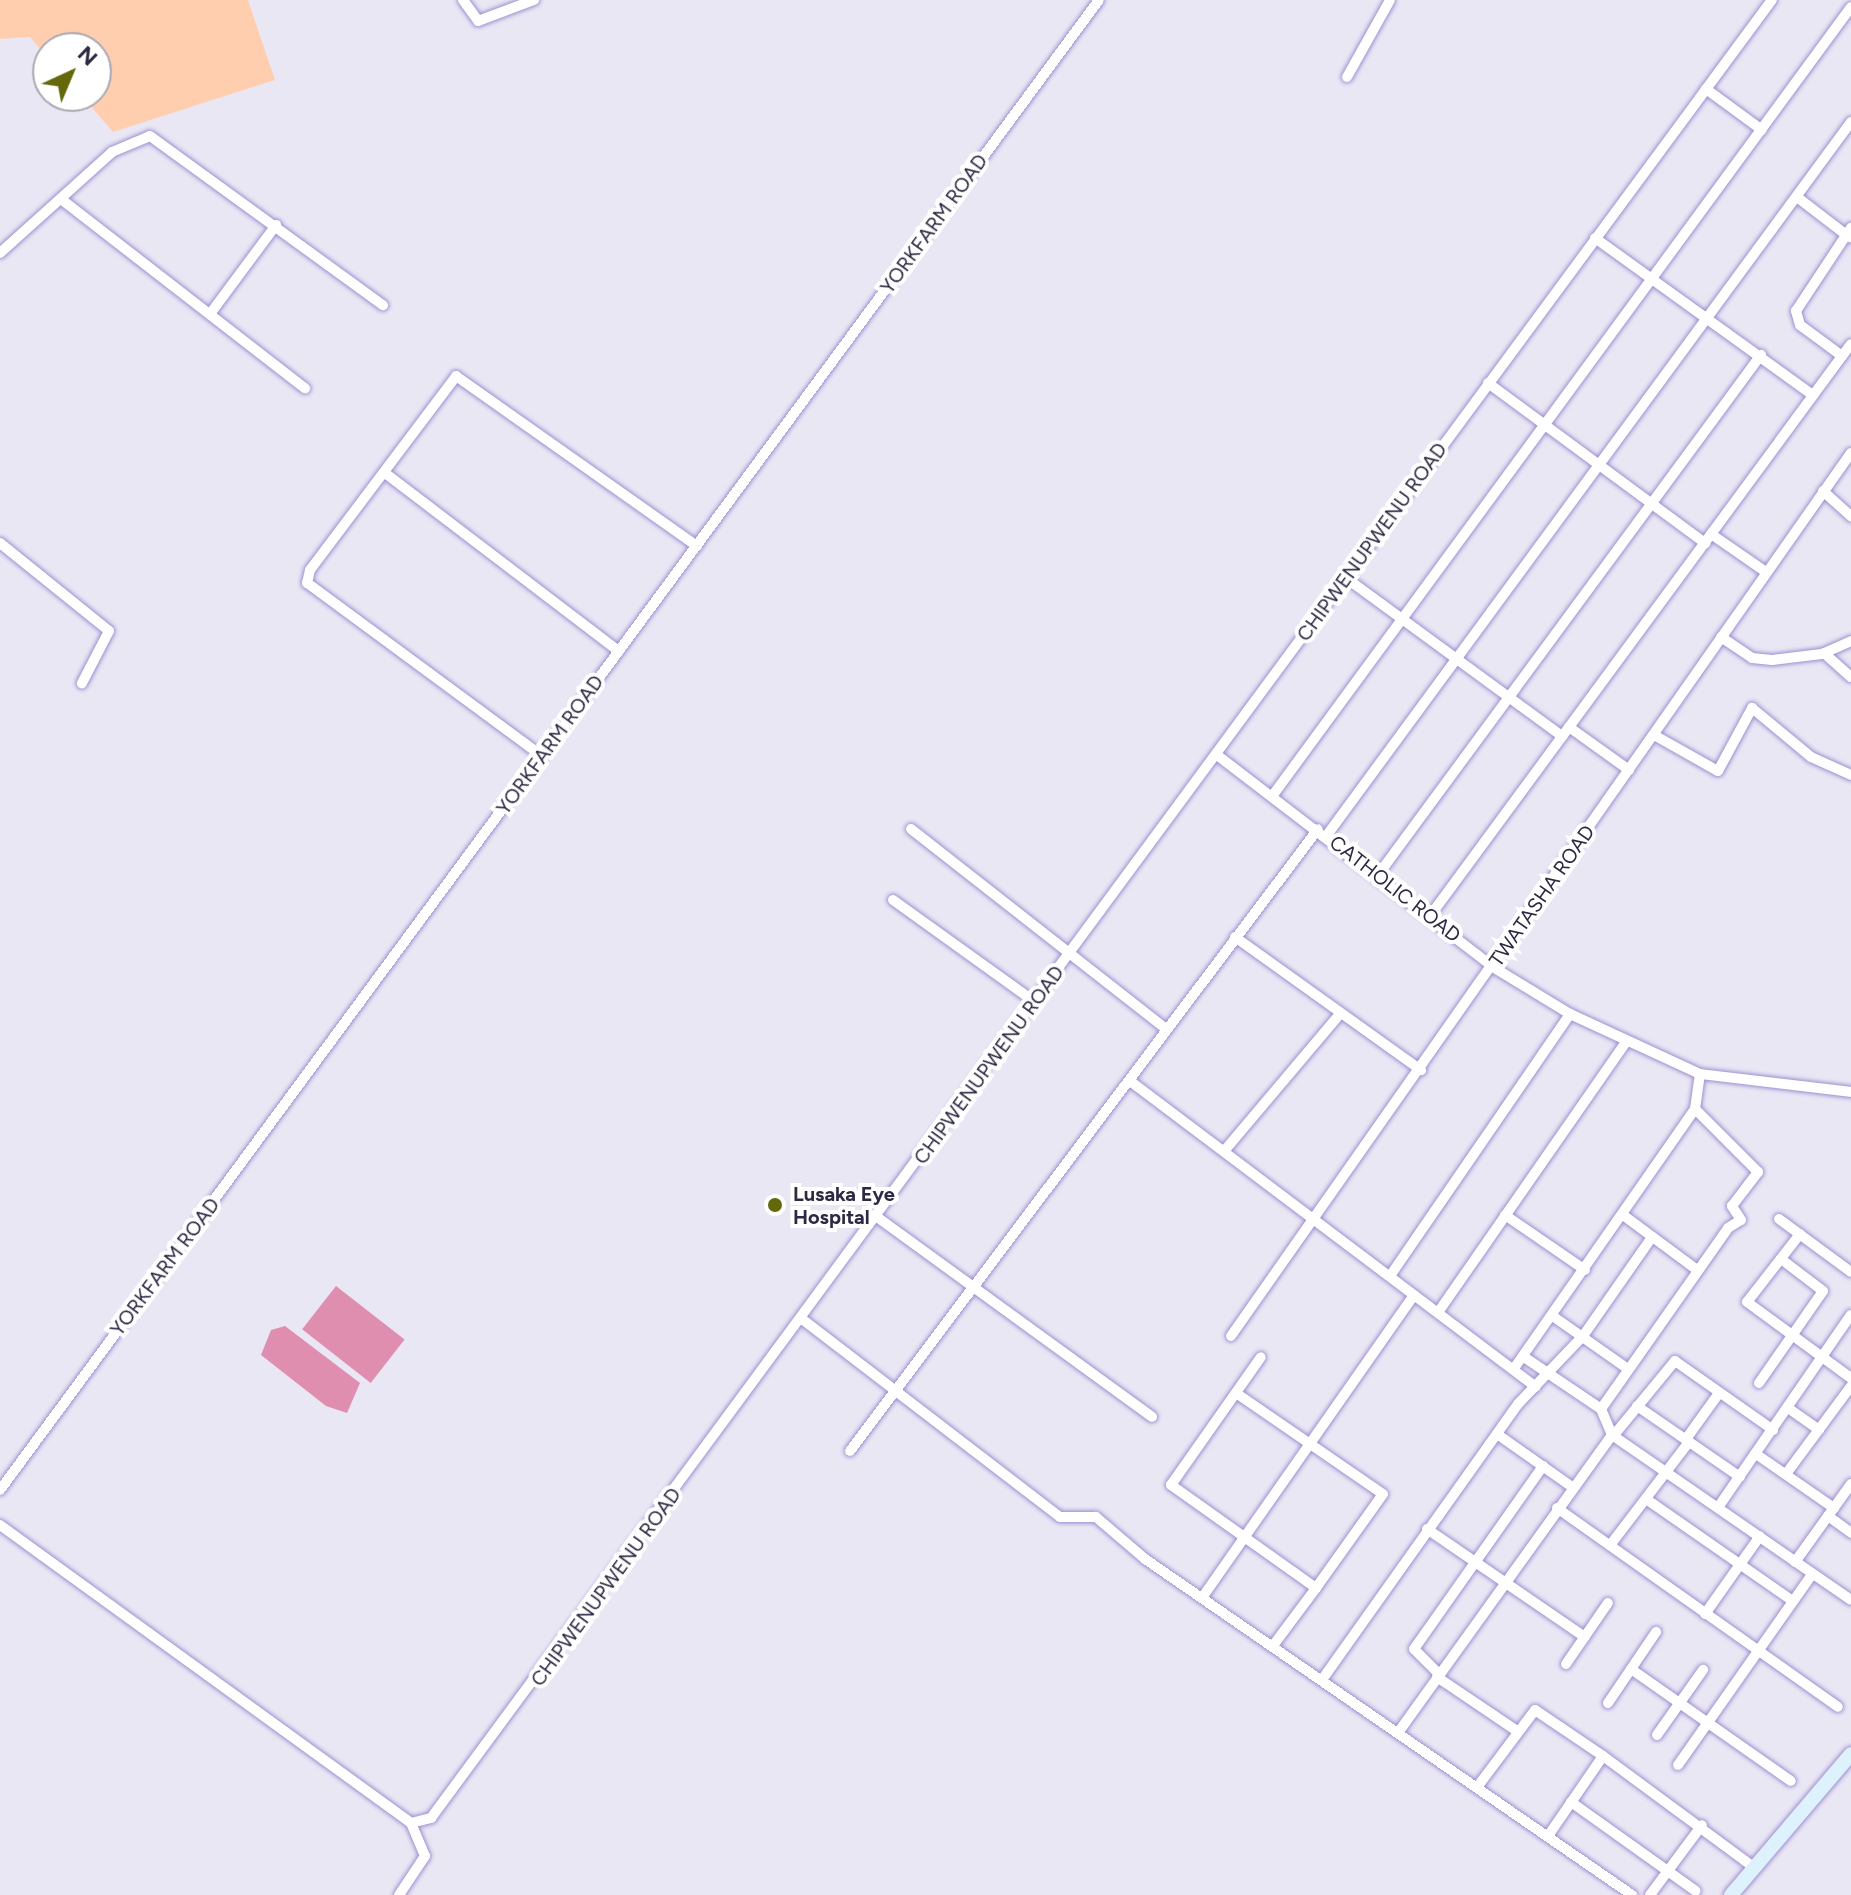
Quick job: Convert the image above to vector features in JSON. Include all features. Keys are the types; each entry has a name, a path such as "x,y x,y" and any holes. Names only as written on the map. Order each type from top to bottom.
{"street":[{"path":"463,0 478,21 534,0"},
{"name":"YORKFARM ROAD","path":"0,1490 1099,0"},
{"path":"1347,77 1390,0"},
{"name":"CHIPWENUPWENU ROAD","path":"411,1823 431,1818 444,1805 1772,0"},
{"path":"1273,795 1851,7"},
{"path":"1706,89 1762,130"},
{"path":"850,1451 1235,937 1323,832 1851,122"},
{"path":"0,253 112,152 150,136 383,305"},
{"path":"1797,197 1849,234 1795,316 1842,356"},
{"path":"61,199 305,388"},
{"path":"210,314 276,225"},
{"path":"1595,238 1813,395"},
{"path":"1430,916 1851,344"},
{"path":"1378,875 1761,355"},
{"path":"542,756 307,583 385,473 460,377 697,546"},
{"path":"1488,383 1651,503 1766,572"},
{"name":"TWATASHA ROAD","path":"1231,1336 1311,1218 1421,1070 1851,453"},
{"path":"385,473 619,651"},
{"path":"1823,491 1851,516"},
{"path":"0,543 109,631 82,683"},
{"path":"1346,578 1509,696 1629,770"},
{"path":"1721,637 1756,659 1824,653 1851,641"},
{"path":"1824,653 1851,677"},
{"path":"1654,735 1718,771 1752,708 1811,757 1851,775"},
{"name":"CATHOLIC ROAD","path":"1217,755 1323,832 1493,967 1570,1014 1625,1043 1700,1074 1851,1092"},
{"path":"911,829 1166,1029"},
{"path":"893,900 1035,1002"},
{"path":"1235,937 1339,1015 1421,1070"},
{"path":"1390,1276 1570,1014"},
{"path":"1225,1150 1339,1015"},
{"path":"1439,1311 1625,1043"},
{"path":"1515,1367 1554,1317 1695,1109 1700,1074"},
{"path":"1130,1081 1414,1295 1515,1367 1536,1387"},
{"path":"1601,1409 1697,1270 1741,1220 1732,1206 1758,1172 1695,1109"},
{"path":"1505,1215 1585,1270"},
{"path":"1623,1215 1697,1270"},
{"path":"877,1217 1152,1417"},
{"path":"1779,1219 1851,1272"},
{"path":"1800,1234 1747,1302 1851,1378"},
{"path":"1324,1677 1497,1434 1583,1336 1652,1237"},
{"path":"1759,1383 1794,1337 1823,1291 1781,1259"},
{"path":"1204,1595 1414,1295"},
{"path":"1719,1506 1851,1315"},
{"path":"1554,1317 1628,1369"},
{"path":"802,1319 894,1393 1060,1517 1096,1517 1632,1895"},
{"path":"1261,1357 1171,1485 1316,1588"},
{"path":"1524,1357 1601,1409 1613,1435 1668,1470 1851,1600"},
{"path":"1400,1730 1572,1487 1675,1361 1773,1430"},
{"path":"1786,1474 1851,1386"},
{"path":"1236,1393 1383,1494 1275,1643"},
{"path":"1611,1544 1668,1470 1719,1393"},
{"path":"1637,1406 1740,1477"},
{"path":"1788,1408 1819,1430"},
{"path":"1497,1434 1572,1487"},
{"path":"1756,1454 1786,1474 1851,1533"},
{"path":"1517,1731 1438,1676 1414,1649 1543,1466"},
{"path":"1795,1562 1851,1484"},
{"path":"1646,1499 1793,1601"},
{"path":"1557,1508 1838,1707"},
{"path":"0,1525 411,1823 425,1856 399,1895"},
{"path":"1427,1529 1585,1637"},
{"path":"1705,1614 1760,1536"},
{"path":"1678,1765 1812,1574"},
{"path":"1566,1664 1608,1603"},
{"path":"1608,1703 1656,1632"},
{"path":"1631,1669 1791,1781"},
{"path":"1657,1735 1703,1670"},
{"path":"1478,1786 1517,1731 1537,1711 1702,1825 1755,1868"},
{"path":"1731,1895 1851,1754"},
{"path":"1548,1836 1603,1756"},
{"path":"1571,1802 1696,1891"},
{"path":"1650,1895 1702,1825"}],"shaded area":[{"path":"0,0 248,0 275,80 113,132 96,112 112,112 112,32 32,32 32,39 0,39"},
{"path":"336,1286 405,1340 371,1383 302,1329"},
{"path":"285,1326 360,1383 347,1413 326,1406 261,1355 271,1330"}],"place":[{"name":"Lusaka Eye Hospital","path":"775,1205"}]}
